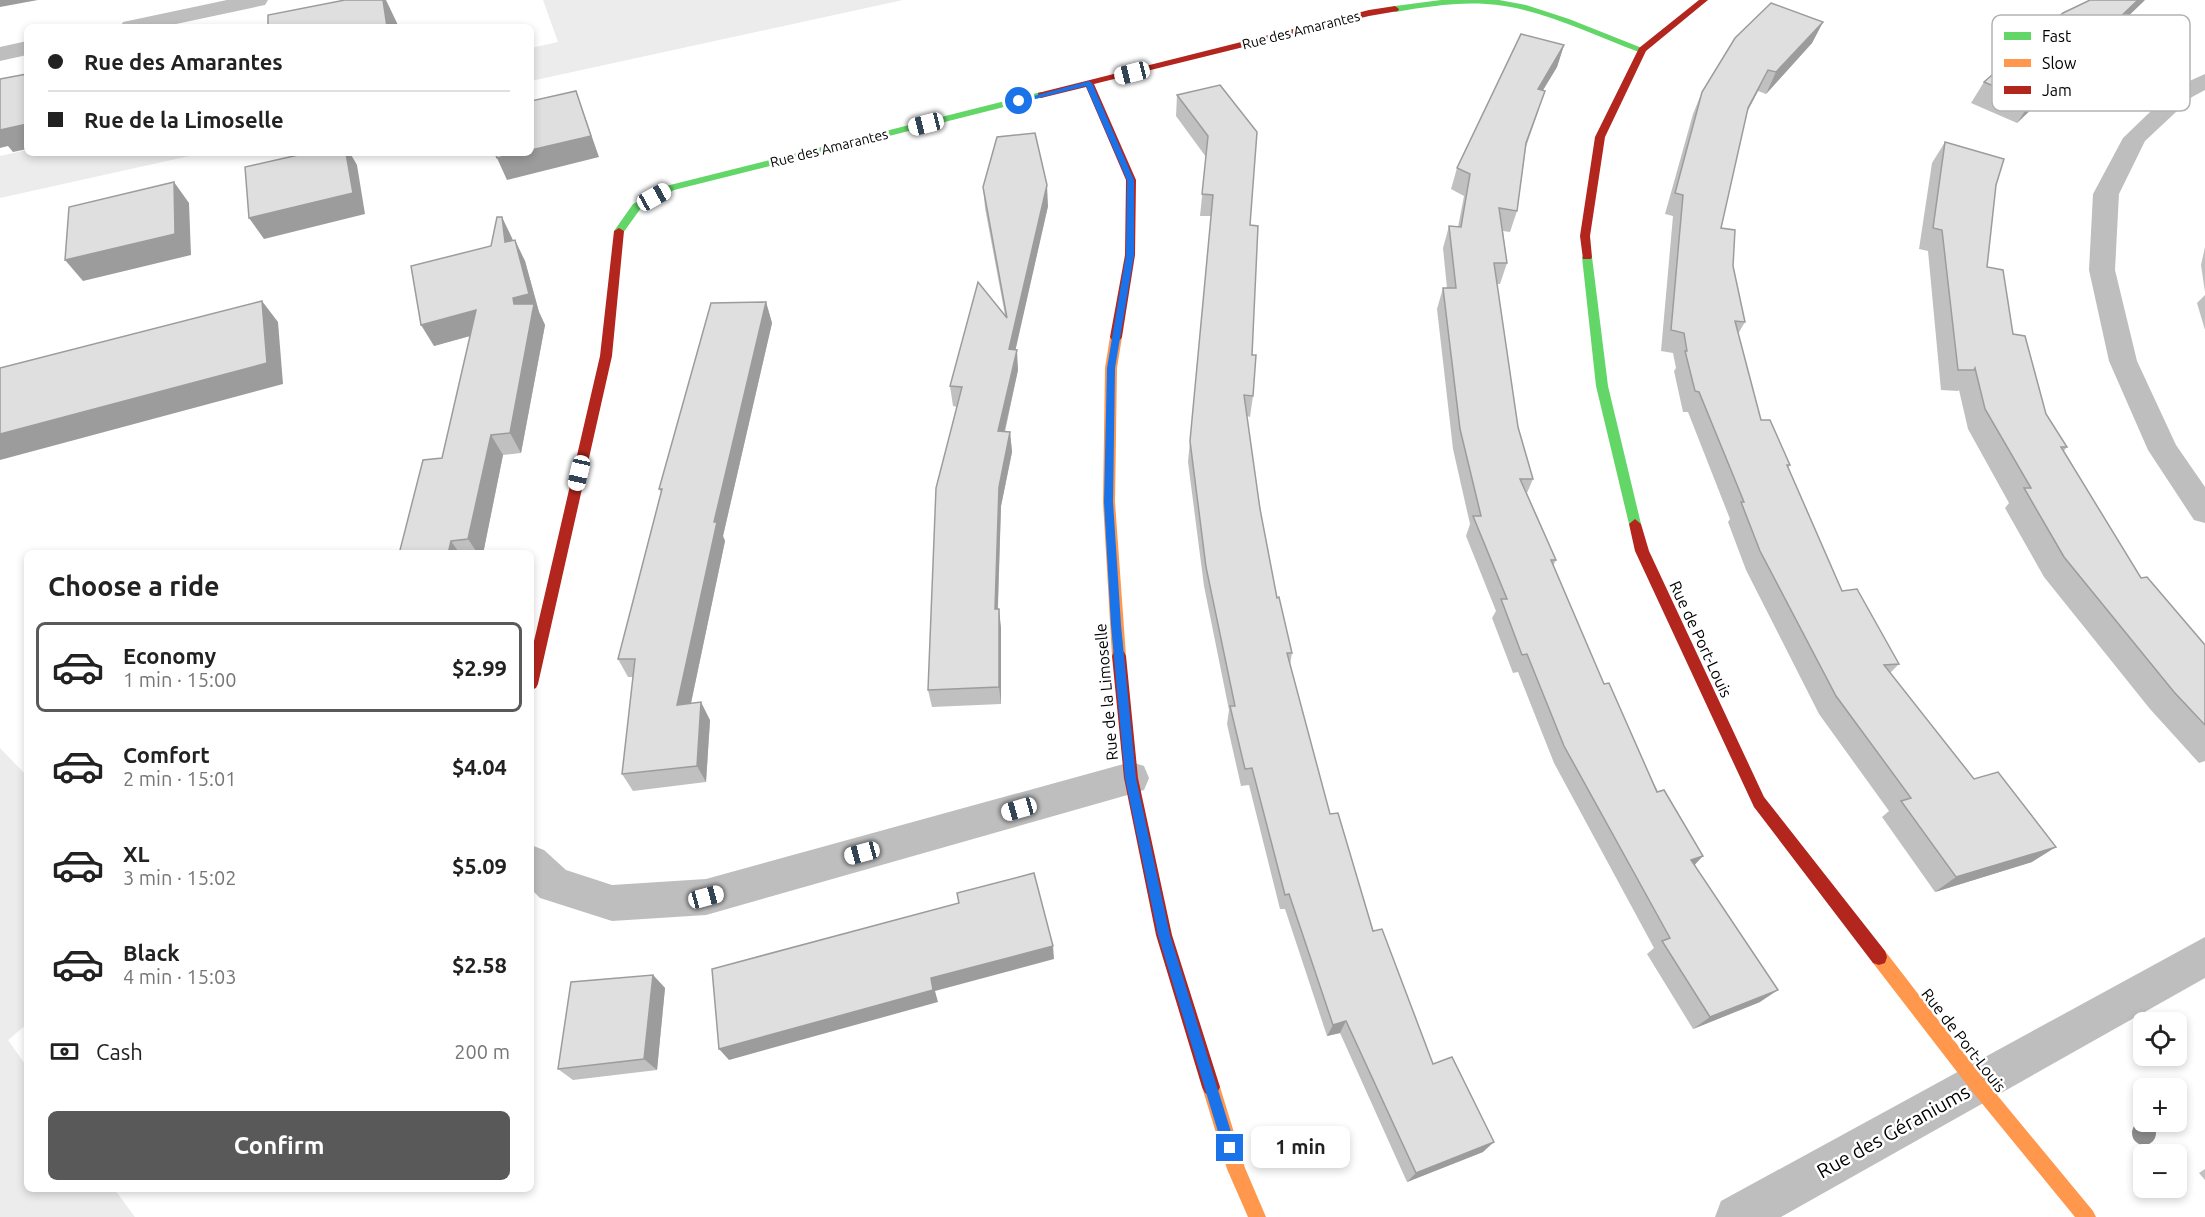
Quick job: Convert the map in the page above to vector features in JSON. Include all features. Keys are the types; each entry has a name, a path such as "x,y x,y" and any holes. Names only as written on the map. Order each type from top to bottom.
{"street":[{"path":"145,24 257,0"},
{"name":"Rue de Port-Louis","path":"1704,0 1642,50 1600,137 1585,236 1602,386 1642,551 1759,802 1977,1084 2087,1217"},
{"name":"Rue des Amarantes","path":"534,671 606,356 619,228 638,206 670,188 1369,13 1440,2 1488,1 1642,50"},
{"path":"0,54 24,49"},
{"path":"2190,89 2205,81"},
{"name":"Rue de la Limoselle","path":"1089,83 1131,180 1130,255 1111,368 1109,502 1116,625 1131,778 1164,935 1236,1169 1257,1217"},
{"path":"2164,111 2135,138 2106,194 2102,270 2123,362 2163,450 2205,511"},
{"path":"534,866 554,885 612,903 706,897 1131,778"},
{"name":"Rue des Géraniums","path":"1737,1217 2205,956"}],"shaded area":[{"path":"543,0 903,0 534,80 534,47 558,42"},
{"path":"24,151 24,156 189,156 0,198 0,156"},
{"path":"0,748 24,773 24,1027 8,1040 24,1063 24,1192 116,1192 135,1217 0,1217"}],"building":[{"path":"345,0 383,0 387,24 268,24 268,15"},
{"path":"2090,0 2138,0 2122,15 2061,15"},
{"path":"1771,3 1823,22 1776,72 1768,70 1748,108 1721,228 1735,230 1733,266 1745,322 1735,321 1761,420 1770,420 1842,591 1857,589 1899,664 1884,665 1974,779 1998,772 2056,847 1956,877 1901,801 1911,798 1836,696 1760,551 1741,502 1744,502 1699,392 1695,391 1685,351 1687,351 1684,333 1671,330 1683,195 1675,193 1702,92 1735,38"},
{"path":"1521,34 1564,45 1538,89 1545,91 1526,143 1517,211 1499,208 1507,263 1494,263 1518,427 1533,479 1520,479 1556,560 1551,560 1604,684 1609,683 1657,792 1664,790 1703,856 1691,860 1778,990 1710,1017 1662,941 1670,938 1564,746 1527,654 1522,655 1501,599 1507,599 1473,516 1481,516 1460,429 1443,288 1456,288 1449,226 1461,227 1470,174 1457,168"},
{"path":"24,75 24,125 0,130 0,79"},
{"path":"1992,75 1992,85 1984,82"},
{"path":"1220,85 1257,132 1250,225 1258,226 1252,355 1256,355 1253,396 1244,395 1260,509 1277,598 1279,597 1292,653 1287,653 1330,814 1338,813 1373,931 1382,929 1433,1064 1452,1057 1494,1142 1416,1173 1346,1021 1333,1025 1289,894 1285,895 1252,768 1245,769 1230,706 1235,706 1206,567 1190,441 1213,195 1202,194 1208,136 1177,95"},
{"path":"576,91 591,136 534,149 534,100"},
{"path":"1035,133 1047,185 1009,349 1017,350 998,431 1010,432 999,487 995,609 999,609 999,687 928,690 936,488 962,387 950,386 978,282 1007,318 983,187 997,137"},
{"path":"1945,142 2004,159 1996,185 1987,267 2003,270 2013,334 2025,336 2046,414 2067,447 2061,447 2141,578 2147,577 2205,645 2205,725 2174,692 2064,557 2024,488 2031,488 1985,409 1975,368 1974,370 1958,370 1942,230 1933,228"},
{"path":"294,156 347,156 353,193 249,218 245,167"},
{"path":"174,182 175,234 65,260 69,207"},
{"path":"497,217 502,217 505,242 515,240 529,294 513,298 514,304 534,304 510,433 491,435 468,539 451,541 449,550 400,550 423,460 442,458 476,310 421,325 411,266 491,246"},
{"path":"262,301 267,363 0,434 0,368"},
{"path":"766,302 714,522 717,522 677,705 701,702 697,766 622,774 635,659 618,659 662,489 659,489 711,303"},
{"path":"1034,873 1053,946 931,978 933,990 719,1049 712,969 959,903 957,893"},
{"path":"653,975 644,1059 558,1069 571,982"}],"traffic: fast":[{"path":"1395,9 1464,1 1506,4 1546,14 1642,50"},
{"path":"619,231 637,206 670,188 1041,95"},
{"path":"1587,257 1602,386 1635,524"}],"traffic: slow":[{"path":"1116,337 1111,368 1109,502 1119,656"},
{"path":"1879,957 1977,1084 2087,1217"},
{"path":"1211,1087 1236,1169 1257,1217"}],"traffic: jam":[{"path":"1587,257 1585,236 1600,137 1642,50 1704,0"},
{"path":"1041,95 1369,13 1395,9"},
{"path":"1089,83 1131,180 1130,255 1116,337"},
{"path":"534,671 606,356 619,231"},
{"path":"1635,524 1642,551 1759,802 1879,957"},
{"path":"1119,656 1131,778 1164,935 1211,1087"}],"route":[{"path":"1019,101 1089,83 1131,180 1130,255 1111,368 1109,502 1116,625 1131,778 1164,935 1230,1148"}]}
